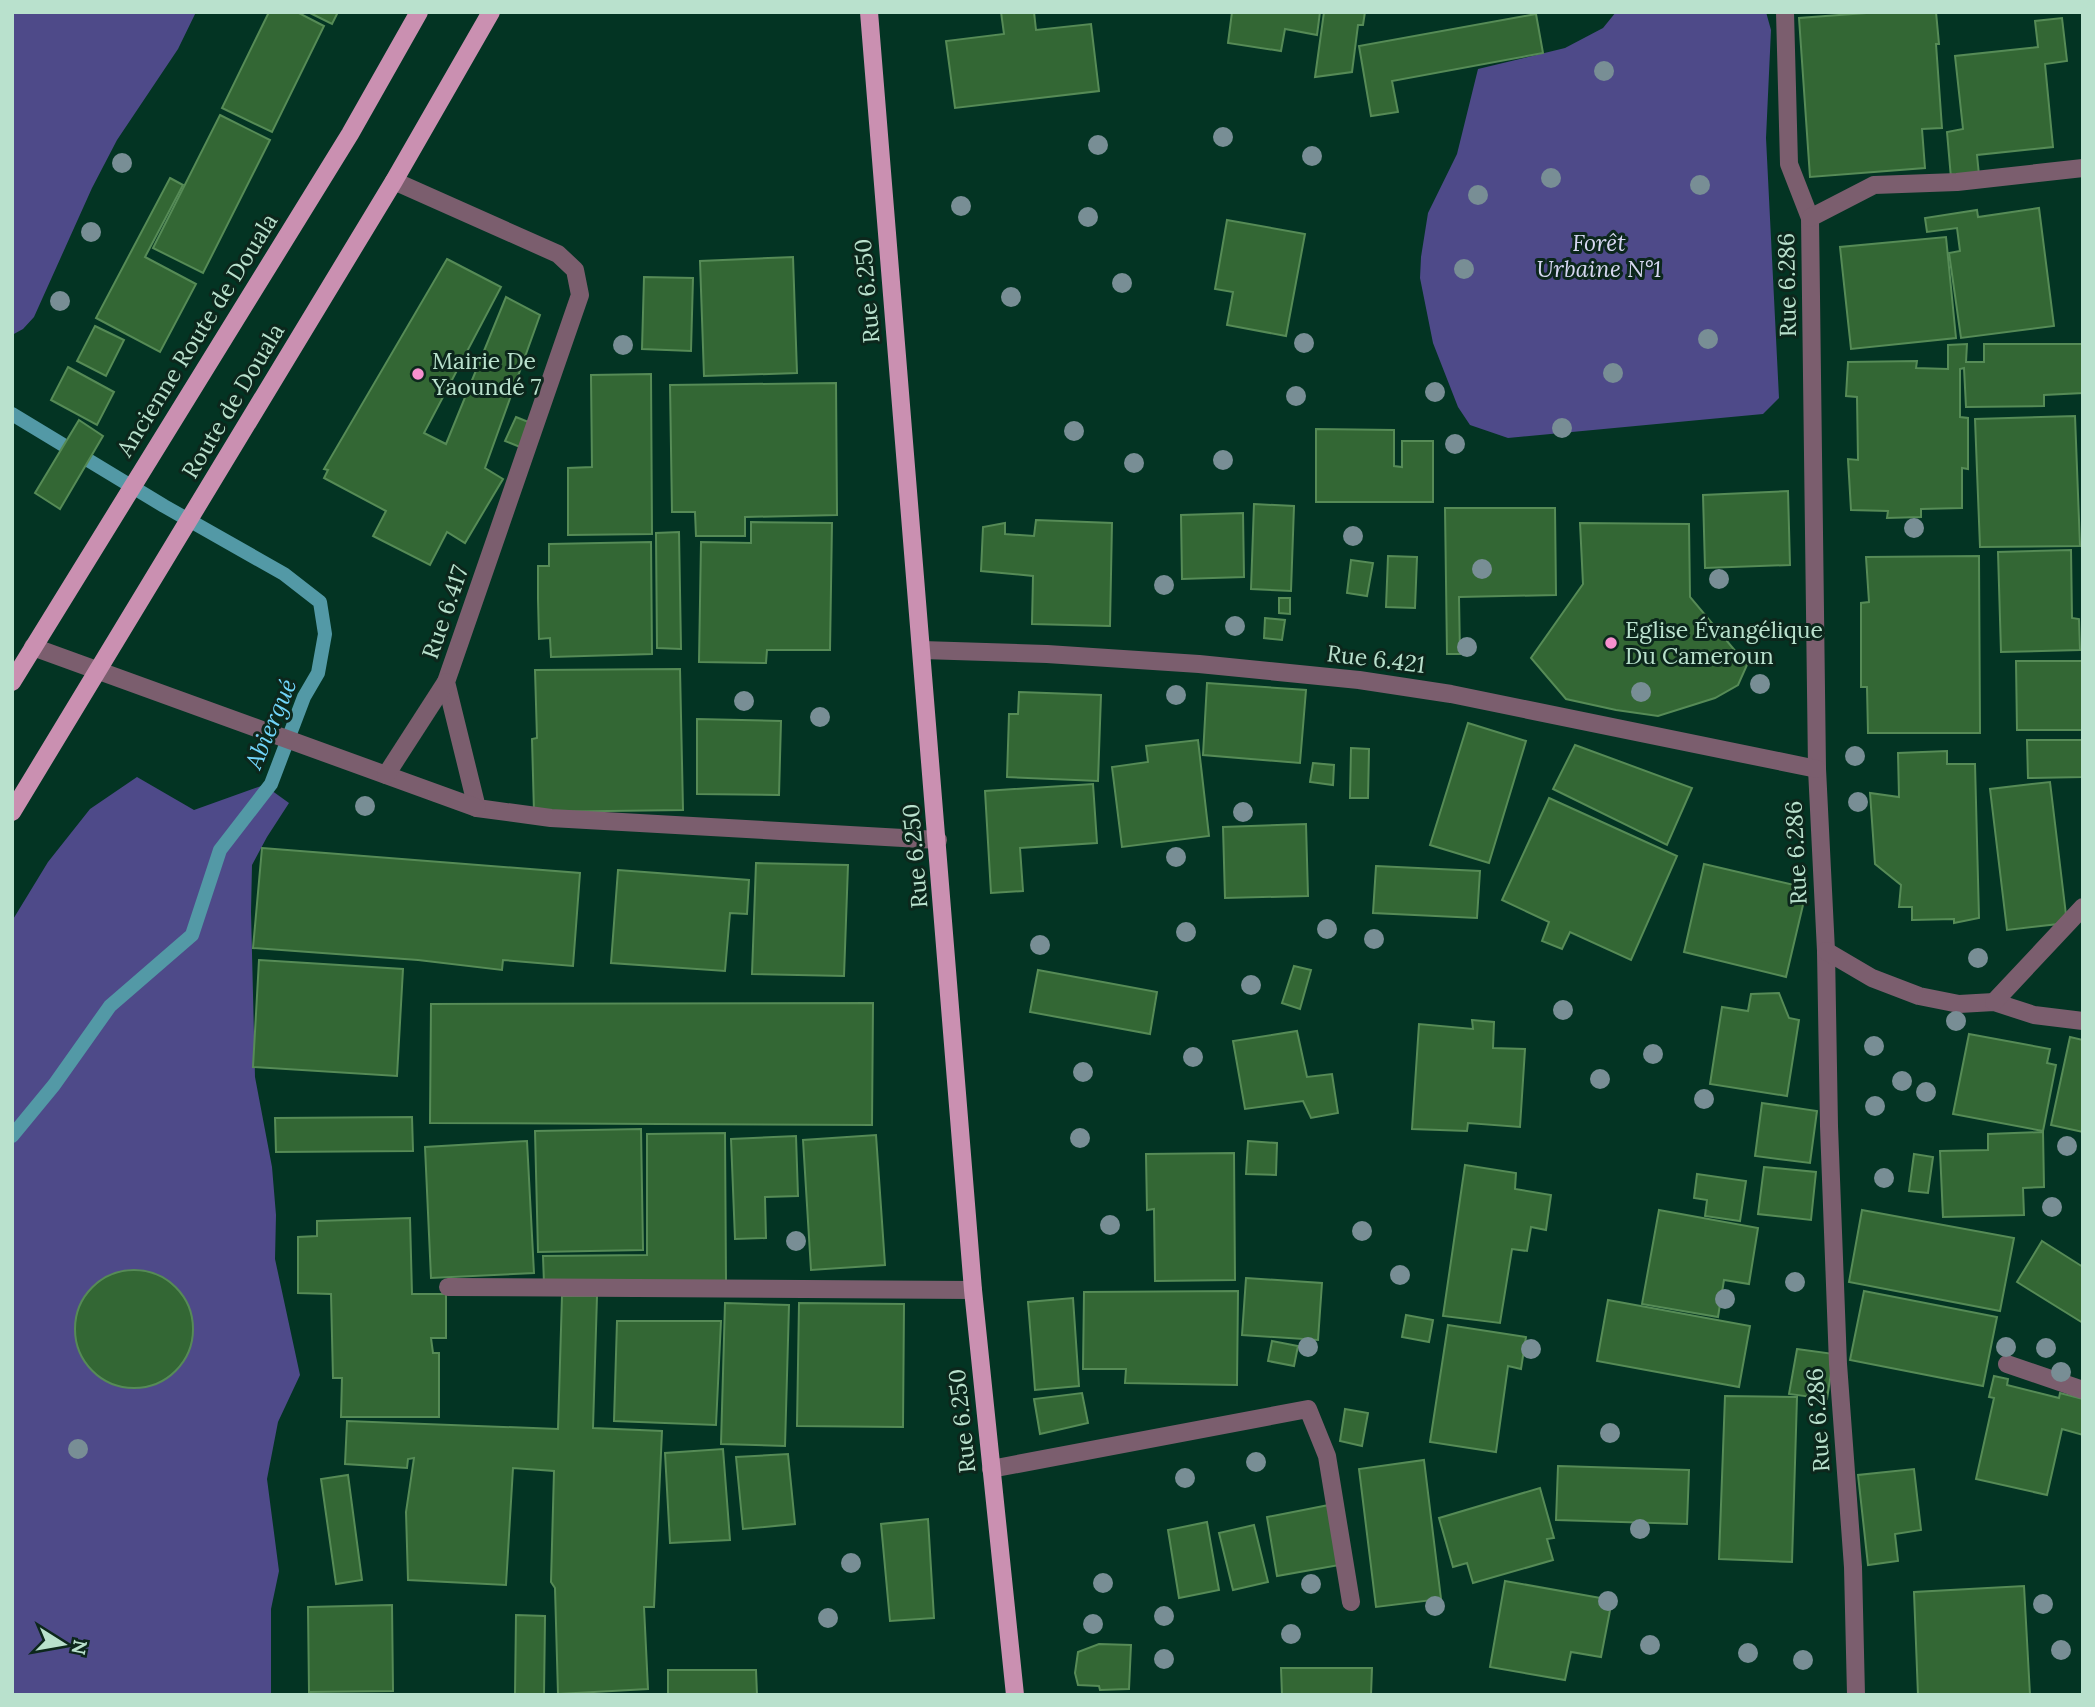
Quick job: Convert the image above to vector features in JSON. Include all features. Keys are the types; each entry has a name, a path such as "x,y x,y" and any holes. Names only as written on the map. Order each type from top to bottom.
{"main road":[{"name":"Ancienne Route de Douala","path":"12,682 350,134 419,12"},
{"name":"Route de Douala","path":"12,812 394,181 491,12"},
{"name":"Rue 6.250","path":"869,12 974,1290 1015,1695"}],"street":[{"name":"Rue 6.286","path":"1784,12 1789,164 1810,218 1816,769 1826,951 1838,1364 1853,1567 1856,1695"},
{"path":"1810,218 1874,185 1956,182 2083,169"},
{"name":"Rue 6.417","path":"394,181 558,254 575,270 580,295 446,682 477,808"},
{"path":"33,647 477,808 551,818 938,840"},
{"name":"Rue 6.421","path":"922,650 1047,654 1185,663 1359,680 1451,694 1816,769"},
{"path":"386,775 446,682"},
{"path":"1994,1002 2083,907"},
{"path":"1826,951 1872,978 1919,996 1959,1004 1994,1002 2034,1015 2083,1021"},
{"path":"449,1287 974,1290"},
{"path":"2007,1364 2083,1390"},
{"path":"991,1469 1308,1409 1327,1455 1351,1602"}],"green space":[{"path":"12,12 196,12 178,49 117,140 92,188 34,317 23,329 12,335"},
{"name":"Forêt Urbaine N°1","path":"1616,12 1766,12 1771,30 1766,138 1779,398 1763,414 1508,438 1470,425 1458,407 1433,343 1420,278 1428,213 1457,154 1478,69 1565,48 1603,28"},
{"path":"137,777 194,810 264,785 289,803 252,865 251,912 255,1077 272,1167 276,1215 275,1259 300,1375 278,1422 267,1479 279,1571 271,1609 271,1695 12,1695 12,921 48,862 90,809"}],"building":[{"path":"269,12 297,12 324,26 272,132 222,108"},
{"path":"308,12 338,12 332,24"},
{"path":"1001,12 1034,12 1036,30 1091,24 1099,91 955,108 946,41 1004,34"},
{"path":"1232,12 1320,12 1317,35 1285,29 1281,51 1228,43"},
{"path":"1324,12 1365,12 1363,25 1358,25 1352,72 1315,77"},
{"path":"1880,12 1936,12 1942,128 1922,129 1925,168 1810,177 1799,18"},
{"path":"1536,14 1543,53 1392,81 1398,112 1371,116 1359,46"},
{"path":"2062,18 2067,61 2045,64 2053,147 1977,155 1979,175 1951,178 1947,132 1963,129 1955,56 2038,47 2035,21"},
{"path":"220,115 270,140 203,273 153,248"},
{"path":"170,178 183,185 145,257 196,284 160,352 96,318"},
{"path":"2039,208 2054,326 1961,338 1949,253 1960,251 1957,228 1927,232 1925,218 1977,210 1978,217"},
{"path":"1227,220 1305,234 1286,336 1227,325 1233,292 1215,289"},
{"path":"1946,237 1956,338 1851,349 1840,247"},
{"path":"793,257 797,373 704,376 700,261"},
{"name":"Mairie De Yaoundé 7","path":"447,259 501,287 424,433 446,444 506,297 540,315 485,468 503,479 465,543 447,532 430,565 373,536 386,511 324,478 328,470 324,469"},
{"path":"644,277 693,278 691,351 642,349"},
{"path":"95,326 124,340 106,376 77,361"},
{"path":"1967,344 1966,362 1984,362 1984,344 2083,344 2083,393 2044,395 2044,406 1966,407 1964,368 1960,369 1960,417 1968,418 1968,469 1962,468 1962,508 1921,509 1921,517 1887,518 1888,511 1851,510 1848,459 1858,460 1857,397 1846,396 1848,362 1917,361 1916,368 1948,369 1948,345"},
{"path":"68,367 114,392 97,425 51,400"},
{"path":"651,374 652,534 568,535 568,468 592,467 591,375"},
{"path":"836,383 837,515 745,517 745,536 696,536 695,512 672,512 670,385"},
{"path":"2075,416 2080,546 1980,547 1975,419"},
{"path":"516,417 531,423 520,447 505,441"},
{"path":"79,420 103,436 60,509 35,493"},
{"path":"1316,429 1394,430 1394,466 1402,467 1402,441 1433,441 1433,502 1316,502"},
{"path":"1788,491 1790,565 1705,568 1703,495"},
{"path":"1254,504 1294,506 1291,591 1251,589"},
{"path":"1445,508 1555,508 1556,595 1459,597 1460,654 1447,654"},
{"path":"1243,513 1244,577 1182,579 1181,515"},
{"path":"1036,520 1112,523 1110,626 1032,624 1033,576 981,571 983,527 1005,523 1005,534 1034,536"},
{"path":"751,522 832,523 830,650 767,650 766,663 699,662 701,542 751,543"},
{"path":"1580,523 1689,524 1690,597 1747,665 1738,685 1715,698 1658,716 1566,699 1531,658 1583,584"},
{"path":"679,532 681,649 657,648 656,533"},
{"path":"651,542 652,654 551,657 550,638 539,639 538,599 538,566 549,566 549,544"},
{"path":"2071,550 2072,618 2079,619 2080,650 2001,652 1998,552"},
{"path":"1388,556 1417,557 1415,608 1386,607"},
{"path":"1979,556 1980,733 1868,733 1867,687 1861,687 1861,603 1869,602 1866,557"},
{"path":"1351,560 1373,563 1367,596 1347,593"},
{"path":"1279,598 1290,598 1290,614 1279,613"},
{"path":"1265,618 1285,620 1282,640 1264,638"},
{"path":"2016,661 2083,661 2083,730 2017,730"},
{"path":"680,669 683,810 534,812 532,739 537,738 535,670"},
{"path":"1207,683 1306,690 1300,763 1203,755"},
{"path":"1019,692 1101,695 1098,781 1007,777 1009,714 1018,714"},
{"path":"697,719 781,721 779,795 697,794"},
{"path":"1468,723 1526,741 1489,863 1430,845"},
{"path":"1198,740 1209,836 1122,847 1112,767 1148,762 1146,746"},
{"path":"2027,740 2083,740 2083,777 2028,778"},
{"path":"1575,745 1692,788 1667,845 1553,789"},
{"path":"1351,748 1369,749 1368,798 1350,798"},
{"path":"1947,751 1947,764 1975,764 1979,918 1954,923 1954,919 1912,920 1912,907 1899,907 1901,885 1875,864 1870,793 1899,797 1898,753"},
{"path":"1313,763 1334,765 1333,785 1310,782"},
{"path":"2050,782 2067,923 2007,930 1990,789"},
{"path":"1093,784 1097,843 1020,848 1023,891 991,893 985,791"},
{"path":"1549,798 1677,856 1631,960 1570,932 1562,949 1542,941 1549,922 1502,900"},
{"path":"1306,824 1308,896 1225,898 1223,827"},
{"path":"262,848 580,873 573,966 503,960 502,970 418,960 253,948"},
{"path":"756,863 848,865 844,976 752,974"},
{"path":"1704,864 1807,888 1786,977 1684,952"},
{"path":"1376,866 1480,871 1477,918 1373,913"},
{"path":"618,870 749,880 747,914 730,913 725,971 611,963"},
{"path":"259,960 403,969 397,1076 253,1067"},
{"path":"1294,966 1311,970 1300,1009 1282,1003"},
{"path":"1038,970 1157,992 1150,1034 1030,1012"},
{"path":"1779,993 1789,1018 1799,1020 1787,1096 1710,1084 1722,1007 1748,1011 1751,994"},
{"path":"873,1003 872,1125 430,1123 431,1004"},
{"path":"1472,1020 1494,1022 1493,1048 1525,1049 1520,1127 1468,1123 1467,1131 1412,1129 1419,1024 1473,1029"},
{"path":"1297,1031 1307,1077 1332,1074 1338,1113 1311,1118 1303,1101 1245,1109 1233,1041"},
{"path":"1969,1034 2050,1049 2047,1063 2056,1065 2043,1131 1953,1114"},
{"path":"2070,1037 2083,1040 2083,1132 2051,1125"},
{"path":"1762,1103 1817,1111 1810,1163 1755,1156"},
{"path":"412,1117 413,1151 276,1152 275,1118"},
{"path":"641,1129 643,1250 538,1252 535,1131"},
{"path":"2043,1132 2044,1187 2023,1188 2024,1215 1943,1217 1940,1151 1988,1150 1988,1134"},
{"path":"725,1133 726,1282 544,1284 543,1256 647,1255 647,1134"},
{"path":"876,1135 885,1265 811,1270 803,1140"},
{"path":"796,1136 798,1196 765,1197 766,1238 735,1239 731,1139"},
{"path":"527,1141 534,1273 431,1278 425,1147"},
{"path":"1248,1141 1277,1143 1276,1175 1246,1174"},
{"path":"1234,1153 1235,1280 1155,1281 1154,1209 1147,1210 1146,1154"},
{"path":"1914,1154 1933,1157 1928,1193 1909,1191"},
{"path":"1465,1165 1516,1173 1515,1189 1551,1195 1546,1230 1531,1227 1527,1251 1512,1249 1500,1323 1443,1316"},
{"path":"1764,1167 1816,1172 1811,1220 1758,1214"},
{"path":"1697,1174 1746,1181 1740,1221 1705,1216 1707,1200 1694,1198"},
{"path":"1659,1210 1758,1228 1749,1284 1724,1280 1718,1317 1642,1304"},
{"path":"1862,1210 2014,1238 2000,1311 1849,1282"},
{"path":"410,1218 412,1294 446,1294 446,1338 431,1338 433,1353 439,1353 439,1417 341,1417 342,1378 333,1378 331,1294 298,1293 298,1237 317,1236 317,1221"},
{"path":"2042,1241 2083,1267 2083,1323 2017,1282"},
{"path":"134,1270 157,1275 176,1287 188,1306 193,1329 188,1352 176,1371 157,1383 134,1388 111,1383 92,1371 80,1352 75,1329 80,1306 92,1287 111,1275"},
{"path":"1246,1278 1322,1283 1318,1340 1242,1335"},
{"path":"1238,1291 1237,1385 1125,1383 1126,1369 1083,1369 1084,1292"},
{"path":"1864,1291 1997,1317 1983,1386 1850,1360"},
{"path":"562,1296 597,1296 593,1428 662,1431 654,1607 644,1607 648,1689 558,1694 555,1588 551,1582 554,1471 513,1468 506,1585 408,1580 406,1512 414,1458 408,1459 407,1468 345,1464 347,1421 558,1429"},
{"path":"1073,1298 1079,1386 1035,1390 1028,1302"},
{"path":"1608,1300 1750,1326 1739,1387 1597,1361"},
{"path":"725,1303 789,1305 785,1446 721,1444"},
{"path":"799,1303 904,1304 903,1427 797,1426"},
{"path":"1406,1315 1433,1320 1429,1342 1402,1337"},
{"path":"617,1321 721,1321 716,1425 614,1421"},
{"path":"1448,1325 1526,1337 1521,1369 1508,1366 1496,1452 1430,1442"},
{"path":"1272,1341 1298,1346 1294,1366 1268,1361"},
{"path":"1797,1349 1834,1354 1827,1399 1789,1394"},
{"path":"1994,1376 2008,1379 2007,1385 2059,1398 2060,1393 2083,1399 2083,1435 2062,1429 2047,1495 1976,1479 1994,1398 1989,1397"},
{"path":"1082,1393 1088,1423 1040,1434 1034,1399"},
{"path":"1725,1396 1797,1397 1792,1562 1719,1559"},
{"path":"1345,1409 1368,1413 1362,1446 1340,1441"},
{"path":"723,1449 730,1540 670,1543 665,1453"},
{"path":"788,1454 795,1524 743,1529 736,1457"},
{"path":"1424,1460 1441,1599 1376,1607 1359,1469"},
{"path":"1558,1466 1689,1470 1687,1524 1556,1520"},
{"path":"1914,1469 1921,1530 1895,1534 1898,1561 1868,1565 1858,1475"},
{"path":"348,1475 362,1580 336,1584 321,1479"},
{"path":"1540,1488 1554,1538 1547,1539 1553,1560 1473,1583 1467,1563 1453,1567 1439,1518"},
{"path":"1334,1504 1345,1564 1277,1576 1267,1517"},
{"path":"928,1519 934,1618 890,1621 881,1524"},
{"path":"1207,1522 1219,1590 1179,1598 1168,1530"},
{"path":"1254,1525 1268,1582 1233,1590 1219,1533"},
{"path":"1505,1581 1612,1600 1601,1657 1571,1652 1565,1680 1490,1667"},
{"path":"2024,1586 2030,1695 1918,1695 1914,1592"},
{"path":"392,1605 393,1691 309,1692 308,1607"},
{"path":"516,1615 545,1616 544,1695 515,1695"},
{"path":"1099,1644 1131,1645 1129,1689 1100,1690 1099,1686 1078,1685 1075,1673 1078,1652"},
{"path":"1281,1668 1372,1668 1371,1695 1282,1695"},
{"path":"668,1670 756,1670 757,1695 668,1695"}],"waterway":[{"name":"Abiergué","path":"12,414 164,506 284,574 320,602 325,634 318,673 304,697 271,784 220,850 192,935 110,1006 54,1085 12,1136"}],"place":[{"name":"Mairie De Yaoundé 7","path":"418,374"},
{"name":"Eglise Évangélique Du Cameroun","path":"1611,643"}]}
